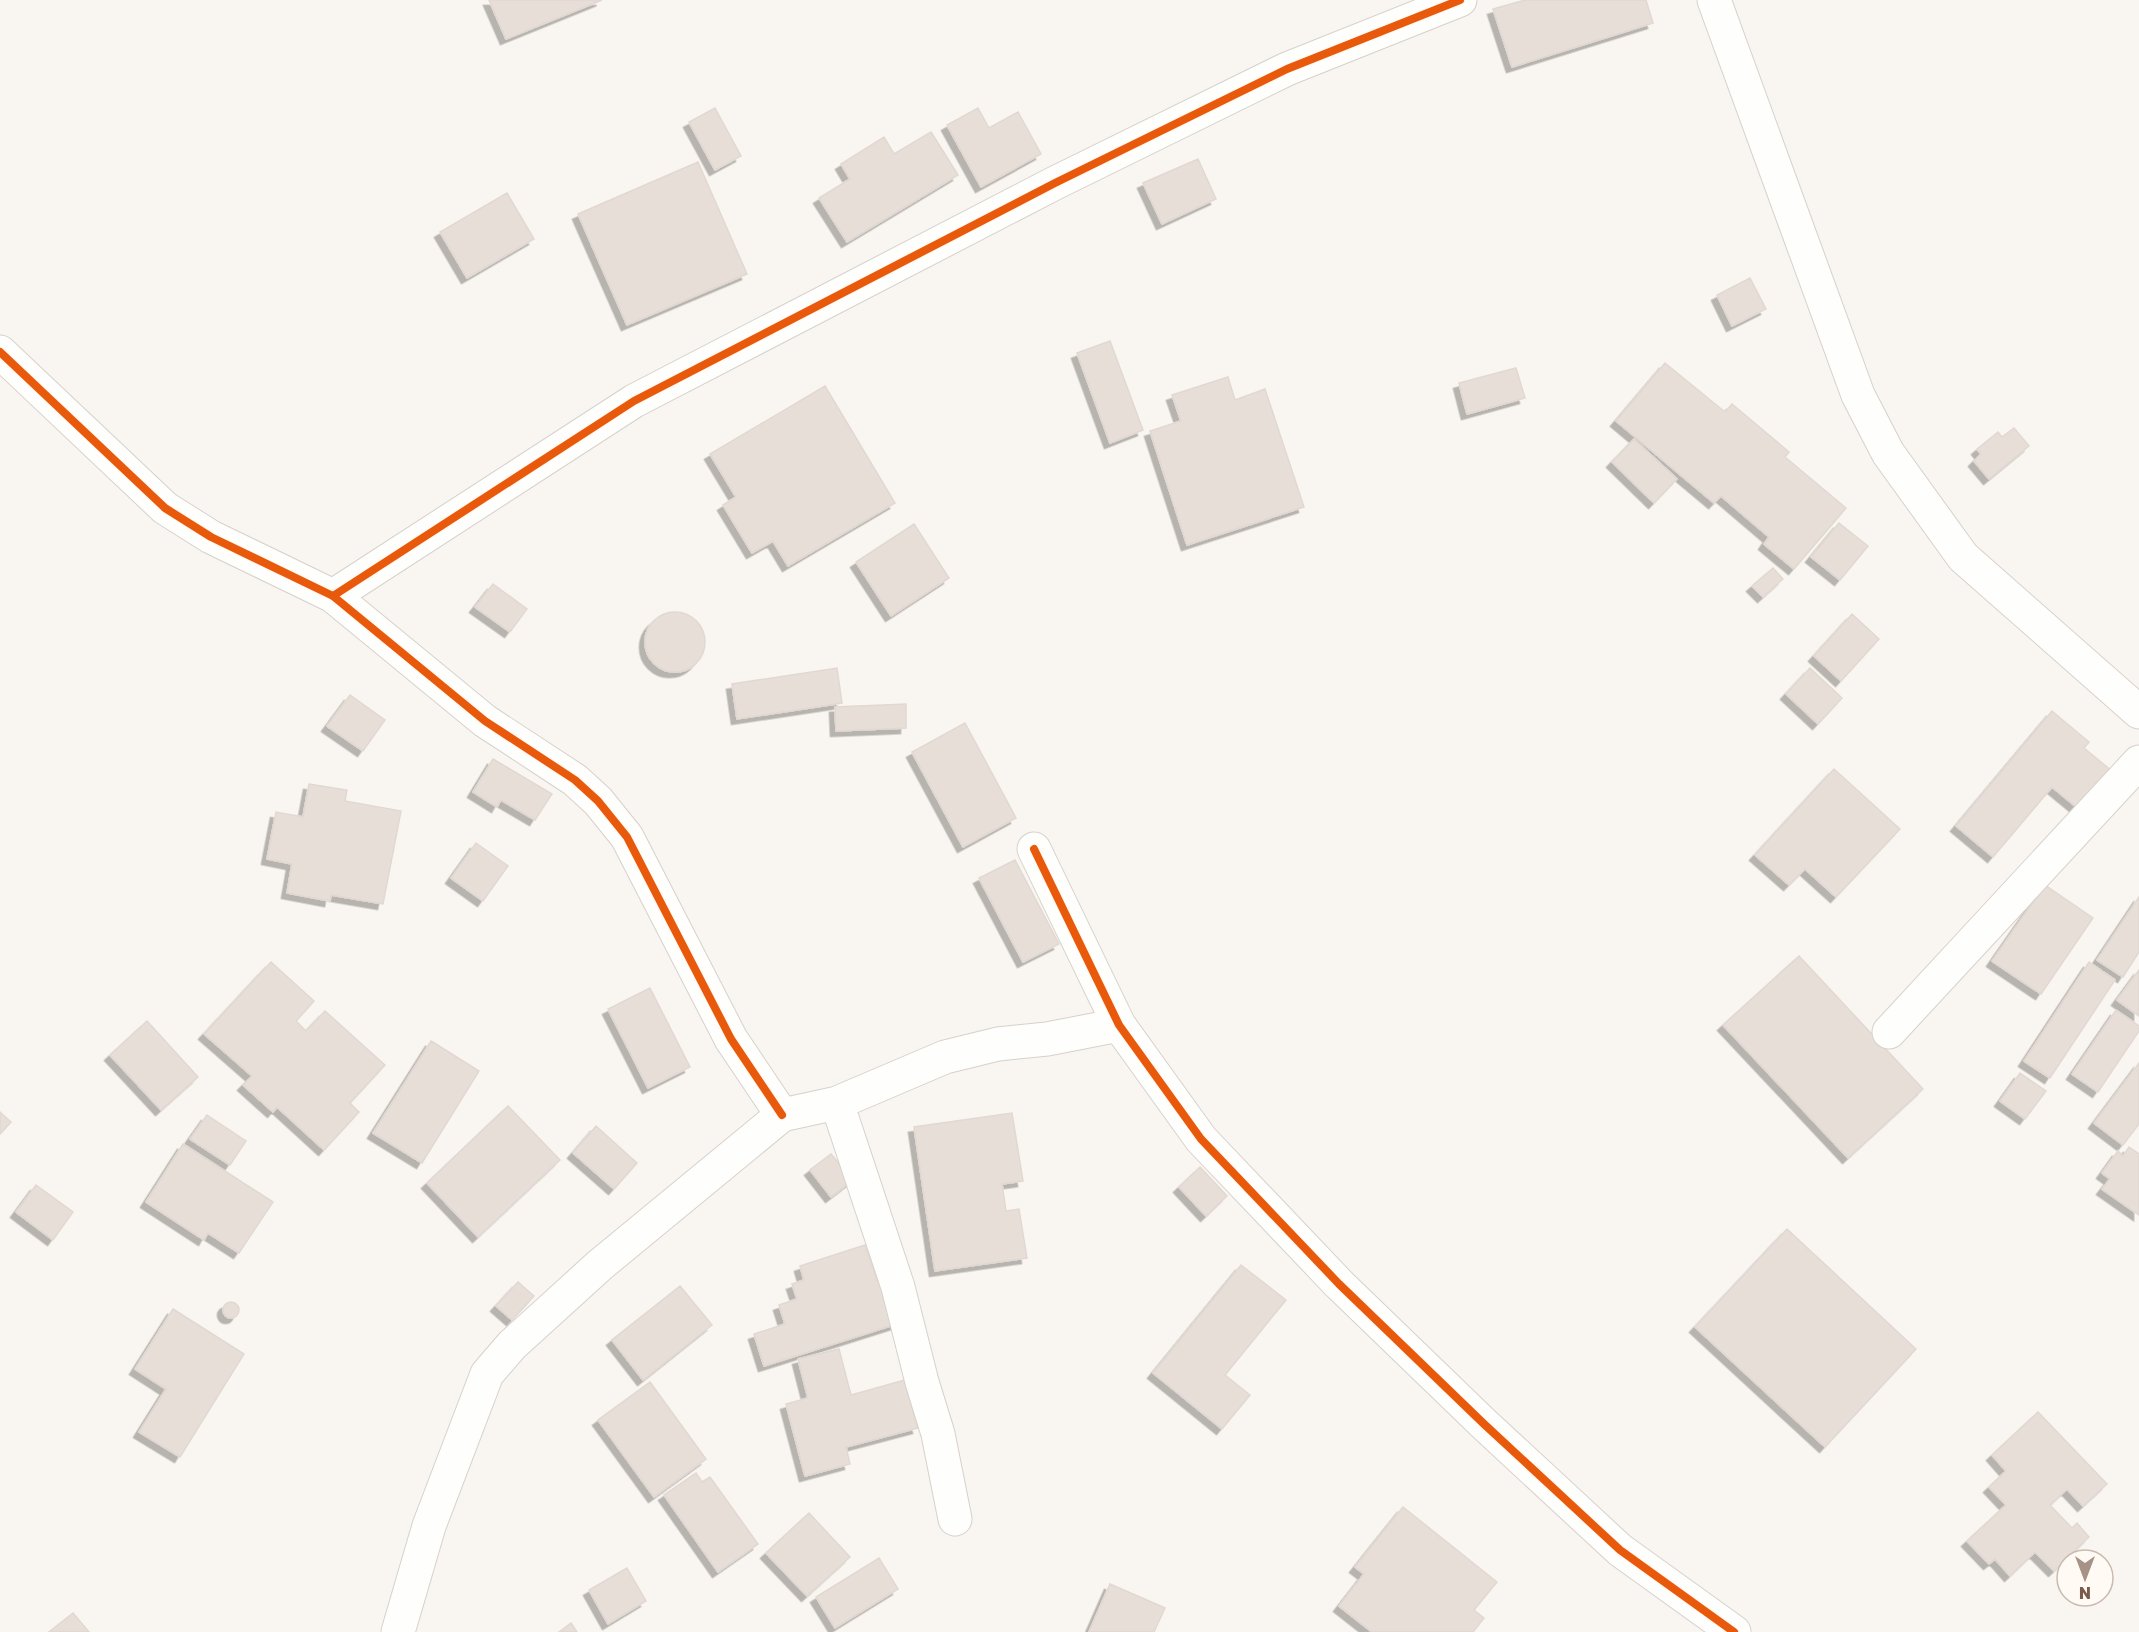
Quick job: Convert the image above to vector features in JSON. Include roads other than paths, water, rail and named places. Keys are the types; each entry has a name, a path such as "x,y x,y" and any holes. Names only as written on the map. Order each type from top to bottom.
{"street":[{"path":"333,596 645,395 1055,183 1287,69 1460,0"},
{"path":"1714,0 1858,396 1888,453 1963,557 2139,712"},
{"path":"0,352 165,508 211,537 333,596 485,721 575,780 598,801 627,837 731,1039 782,1115"},
{"path":"1889,1032 2139,762"},
{"path":"1034,849 1119,1025 1201,1139 1340,1284 1484,1424 1620,1550 1734,1632"},
{"path":"398,1632 429,1526 487,1374 512,1345 600,1265 782,1115 837,1103 945,1057 998,1044 1047,1039 1119,1025"},
{"path":"837,1103 898,1287 938,1434 955,1519"}]}
